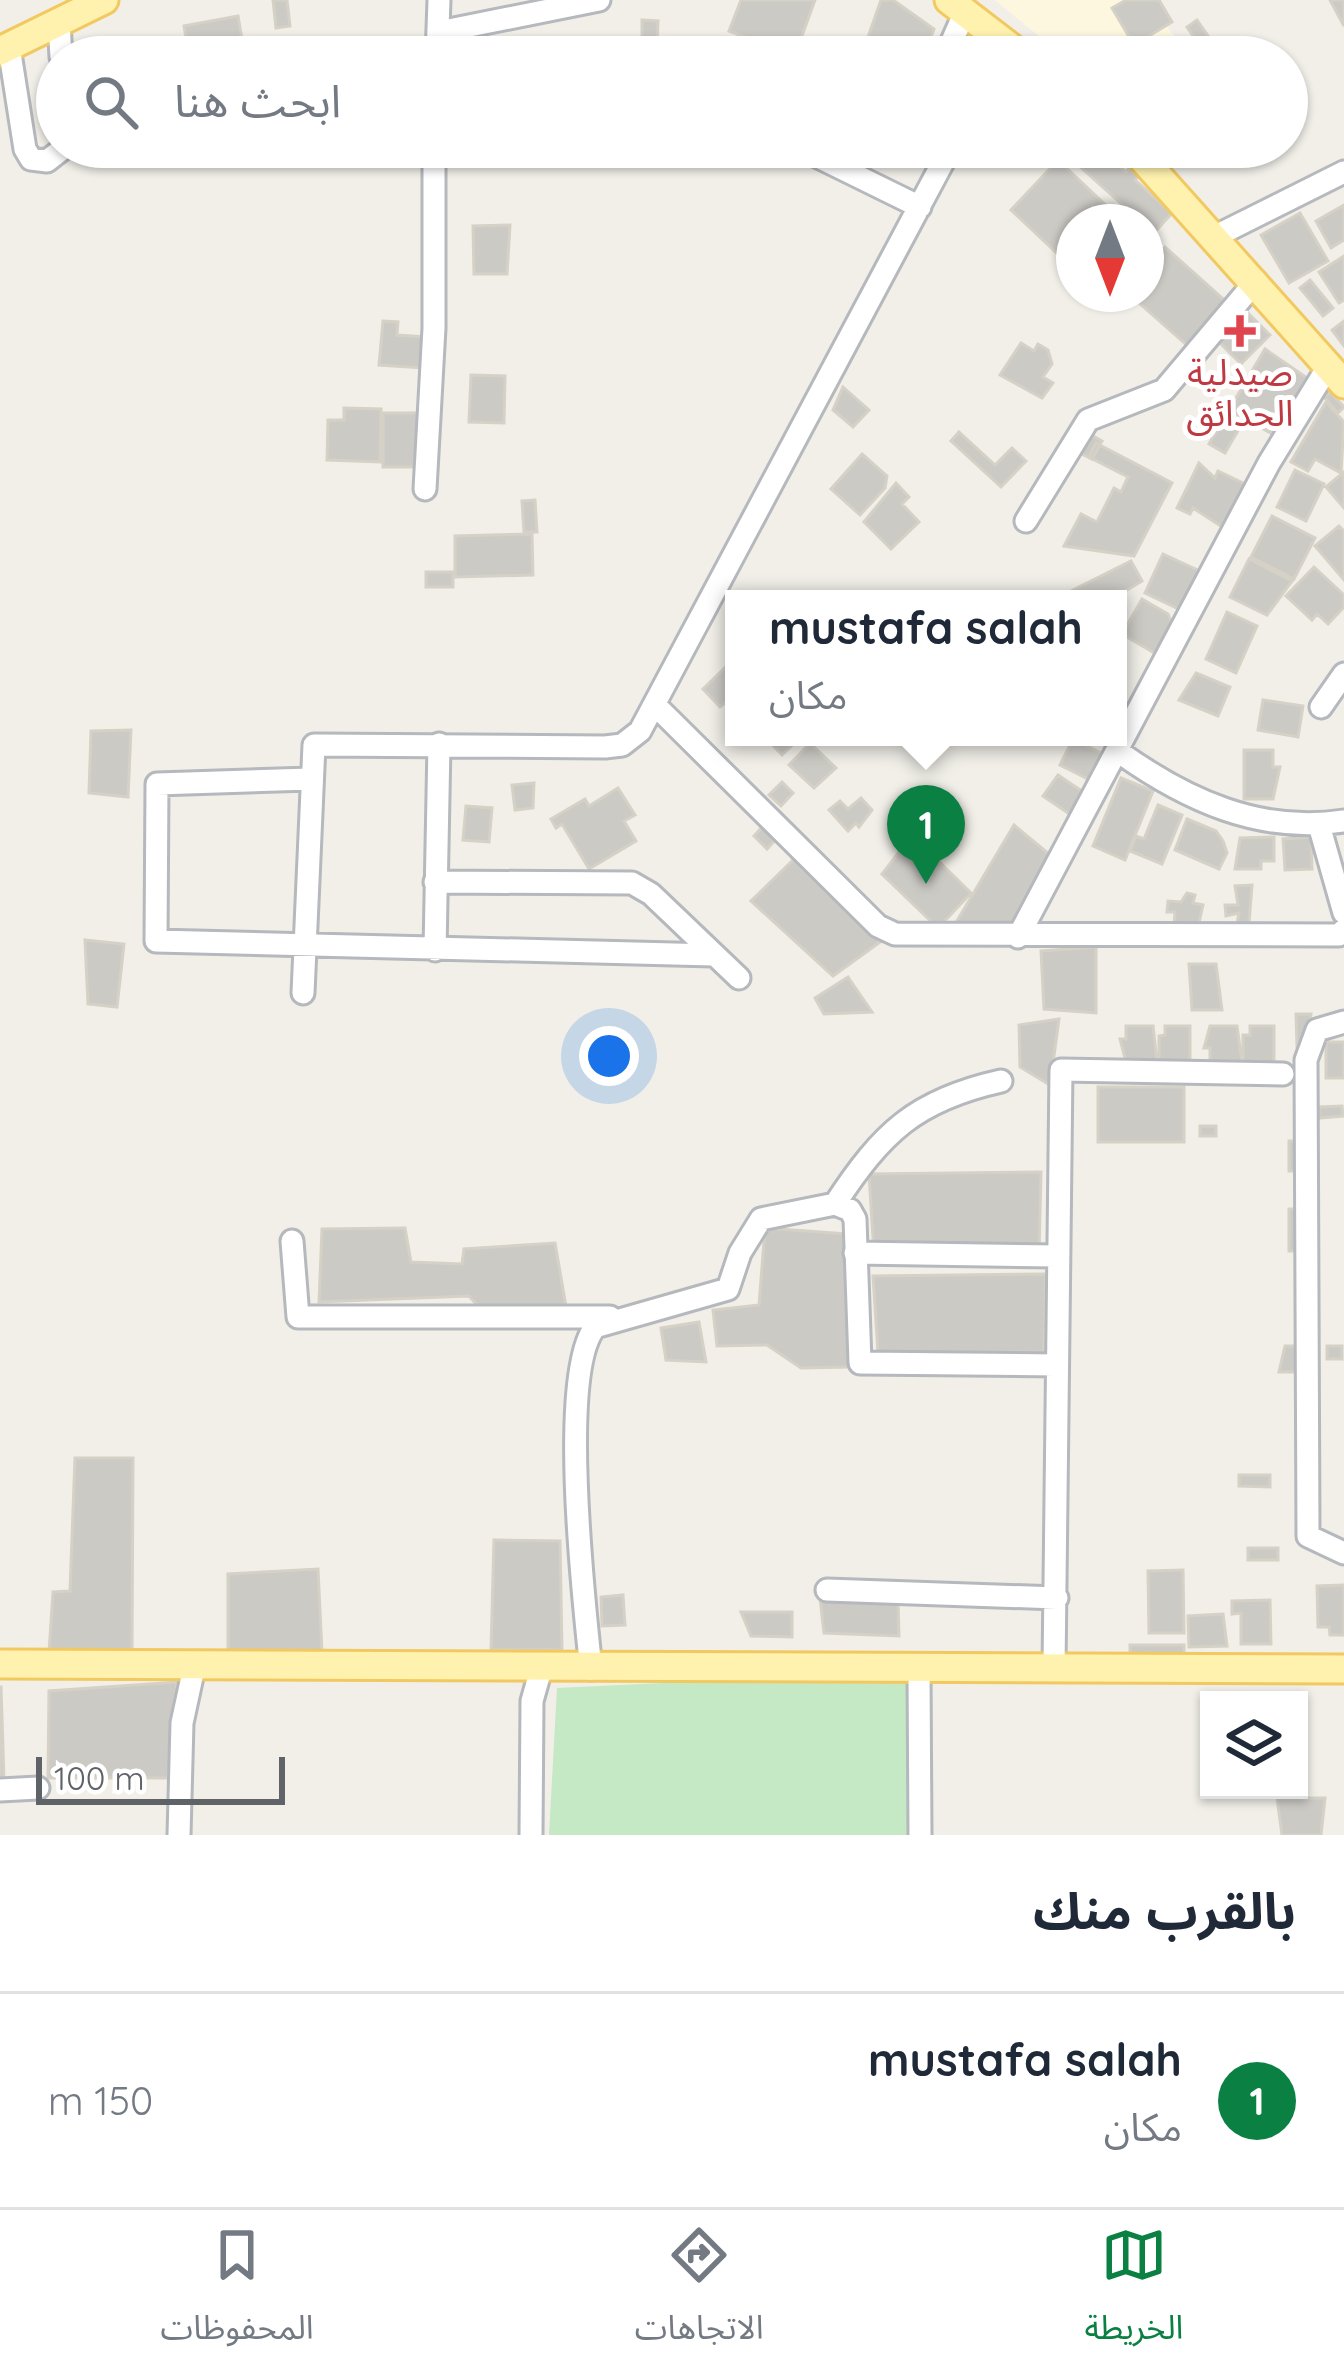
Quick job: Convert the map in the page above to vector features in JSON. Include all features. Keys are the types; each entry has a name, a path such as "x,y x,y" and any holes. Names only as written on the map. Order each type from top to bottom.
{"main road":[{"path":"4,49 104,0"},
{"path":"963,4 994,36"},
{"path":"963,4 1013,36"},
{"path":"1151,168 1336,374"},
{"path":"0,1664 1344,1669"}],"street":[{"path":"439,0 439,36"},
{"path":"439,32 599,0"},
{"path":"952,36 963,4"},
{"path":"59,23 60,36"},
{"path":"4,49 25,149 36,160"},
{"path":"425,489 433,168"},
{"path":"841,168 920,207"},
{"path":"303,992 310,754 323,742 622,745 640,731 940,168"},
{"path":"1214,237 1344,172"},
{"path":"1026,521 1088,420 1164,391 1256,281"},
{"path":"1127,737 1269,463 1336,374"},
{"path":"1321,707 1344,674"},
{"path":"656,706 878,926 905,937 1244,939 1339,935 1344,930"},
{"path":"435,950 439,744"},
{"path":"1018,937 1122,746"},
{"path":"1119,752 1196,802 1319,824 1344,821"},
{"path":"310,779 161,781 154,794 156,941 304,949 713,955"},
{"path":"1319,824 1344,913"},
{"path":"435,882 632,884 651,894 739,978"},
{"path":"1344,1022 1317,1030 1306,1060 1307,1536 1326,1550 1344,1553"},
{"path":"1054,1669 1060,1070 1283,1074"},
{"path":"835,1204 863,1160 910,1114 953,1093 1001,1081"},
{"path":"591,1669 582,1575 578,1363 595,1328 728,1289 740,1252 761,1220 835,1204 850,1210 855,1219 860,1363 1057,1365"},
{"path":"292,1241 293,1304 304,1318 622,1317"},
{"path":"855,1253 1057,1256"},
{"path":"827,1591 1057,1598"},
{"path":"179,1835 182,1723 195,1663"},
{"path":"531,1835 532,1701 541,1669"},
{"path":"919,1671 920,1835"},
{"path":"0,1790 38,1788"}],"shaded area":[{"path":"995,0 1147,0 1174,36 1039,36"}],"green space":[{"path":"919,1671 920,1835 549,1835 557,1688"}],"building":[{"path":"273,0 287,0 290,26 276,28"},
{"path":"741,0 815,0 802,36 743,36 729,31"},
{"path":"881,0 893,0 934,29 931,36 868,36"},
{"path":"1126,0 1159,0 1172,22 1149,36 1129,36 1112,8"},
{"path":"1330,0 1344,0 1344,26"},
{"path":"238,16 241,36 186,36 184,26"},
{"path":"642,20 658,21 658,36 642,36"},
{"path":"1197,20 1208,36 1193,36 1187,27"},
{"path":"1050,168 1066,168 1105,204 1056,204 1056,252 1011,210"},
{"path":"1081,168 1126,172 1134,168 1140,173 1135,180 1162,204 1122,204"},
{"path":"1344,205 1344,240 1331,248 1316,221"},
{"path":"1300,213 1328,261 1289,283 1261,235"},
{"path":"510,225 507,274 474,274 473,226"},
{"path":"1164,248 1230,305 1190,348 1149,312 1164,312"},
{"path":"1344,256 1344,300 1339,303 1319,272"},
{"path":"1310,280 1333,308 1323,316 1300,288"},
{"path":"1245,310 1270,335 1241,364 1216,339"},
{"path":"383,321 398,322 397,335 425,337 423,368 379,365"},
{"path":"1344,321 1344,346 1332,330"},
{"path":"1021,343 1034,351 1038,344 1048,350 1052,364 1043,377 1053,383 1042,398 1000,375"},
{"path":"1265,349 1307,378 1274,435 1229,410"},
{"path":"471,375 505,376 504,423 469,422"},
{"path":"843,387 869,410 853,427 833,410"},
{"path":"1330,392 1344,407 1338,413 1324,397"},
{"path":"1326,402 1344,422 1341,473 1315,459 1308,471 1291,462"},
{"path":"344,408 381,409 380,462 327,460 328,420 344,420"},
{"path":"383,413 419,413 418,467 383,467"},
{"path":"1227,413 1243,422 1225,453 1209,444"},
{"path":"959,432 995,465 1012,448 1026,461 1001,487 951,441"},
{"path":"1088,433 1102,441 1092,459 1078,452"},
{"path":"1096,443 1172,483 1134,556 1064,546 1081,514 1097,522 1114,488 1121,492 1128,477 1089,457"},
{"path":"862,454 887,476 885,488 860,515 831,489"},
{"path":"1199,463 1215,478 1218,471 1249,486 1227,530 1193,508 1190,514 1177,508"},
{"path":"1295,470 1324,484 1306,521 1277,507"},
{"path":"1344,472 1344,508 1326,487"},
{"path":"896,483 909,497 902,504 919,522 891,549 864,522"},
{"path":"535,500 537,532 524,532 522,501"},
{"path":"1272,516 1315,538 1294,579 1251,557"},
{"path":"1339,526 1344,531 1344,580 1315,546"},
{"path":"532,534 533,575 455,577 455,536"},
{"path":"1163,554 1202,572 1189,614 1145,593"},
{"path":"1249,559 1292,581 1267,615 1230,597"},
{"path":"1131,561 1142,581 1127,590 1073,590"},
{"path":"1314,567 1344,595 1344,607 1328,624 1317,614 1312,620 1286,596"},
{"path":"426,572 453,572 453,587 426,587"},
{"path":"1142,599 1168,614 1175,631 1161,657 1127,637 1127,625"},
{"path":"1227,612 1257,626 1236,673 1206,659"},
{"path":"725,668 725,703 720,707 703,689"},
{"path":"1196,673 1230,687 1218,716 1179,700"},
{"path":"1263,700 1303,706 1298,737 1258,730"},
{"path":"131,730 128,797 89,793 91,731"},
{"path":"807,746 813,746 836,768 814,788 789,765"},
{"path":"1070,746 1087,746 1105,755 1092,781 1060,765"},
{"path":"1244,750 1273,750 1273,767 1280,767 1273,799 1244,799"},
{"path":"1058,775 1086,794 1071,815 1043,796"},
{"path":"1121,778 1153,791 1125,860 1093,846"},
{"path":"782,782 793,793 781,806 769,795"},
{"path":"534,783 533,808 515,810 512,785"},
{"path":"618,788 635,815 624,821 636,841 589,869 562,824 556,828 551,819 585,799 589,806"},
{"path":"861,798 872,810 859,827 856,823 848,831 829,810 840,801 848,809"},
{"path":"1158,805 1182,815 1162,864 1130,851 1136,836 1144,839"},
{"path":"466,806 492,808 489,842 463,840"},
{"path":"1187,819 1216,831 1223,841 1227,853 1219,869 1175,850"},
{"path":"764,825 777,838 767,849 754,836"},
{"path":"1014,825 1050,855 1010,937 954,926"},
{"path":"912,835 971,893 938,928 882,874"},
{"path":"1274,837 1274,861 1261,861 1261,869 1235,869 1240,838"},
{"path":"1311,837 1312,869 1285,870 1283,839"},
{"path":"794,859 880,942 833,976 751,901"},
{"path":"1252,885 1249,923 1237,924 1239,913 1226,916 1225,905 1238,905 1235,886"},
{"path":"1187,893 1195,895 1193,903 1203,905 1198,927 1174,926 1175,912 1167,912 1168,901 1181,902"},
{"path":"85,940 124,944 117,1007 88,1004"},
{"path":"1096,947 1096,1013 1044,1009 1041,951"},
{"path":"1189,964 1216,964 1222,1010 1192,1010"},
{"path":"848,977 872,1012 824,1014 815,998"},
{"path":"1296,1014 1311,1014 1306,1047 1297,1047"},
{"path":"1059,1019 1050,1085 1020,1067 1019,1025"},
{"path":"1126,1026 1153,1026 1157,1062 1126,1062 1120,1039 1126,1039"},
{"path":"1165,1026 1190,1026 1190,1063 1159,1063 1159,1036 1165,1035"},
{"path":"1210,1026 1237,1026 1242,1062 1210,1063 1210,1048 1204,1048"},
{"path":"1250,1026 1274,1026 1274,1063 1243,1063 1243,1035 1250,1035"},
{"path":"1326,1042 1344,1042 1344,1078 1326,1078"},
{"path":"1098,1087 1184,1087 1184,1142 1098,1142"},
{"path":"1342,1106 1343,1116 1319,1118 1319,1107"},
{"path":"1200,1126 1216,1126 1216,1136 1200,1136"},
{"path":"1289,1141 1298,1141 1297,1171 1289,1171"},
{"path":"1041,1172 1039,1256 874,1254 869,1174"},
{"path":"1289,1209 1299,1209 1299,1251 1289,1251"},
{"path":"405,1228 411,1262 462,1264 464,1249 555,1243 567,1312 486,1315 469,1296 319,1302 322,1229"},
{"path":"765,1228 847,1234 849,1367 801,1368 767,1345 717,1346 713,1310 759,1305"},
{"path":"1046,1274 1044,1352 878,1353 873,1276"},
{"path":"699,1322 706,1362 666,1360 661,1328"},
{"path":"1285,1346 1301,1346 1301,1372 1279,1372"},
{"path":"1327,1346 1342,1346 1342,1359 1327,1359"},
{"path":"75,1458 133,1458 132,1650 49,1652 53,1592 70,1591"},
{"path":"1239,1475 1270,1475 1270,1487 1239,1486"},
{"path":"494,1540 560,1541 562,1650 491,1650"},
{"path":"1248,1548 1278,1548 1278,1560 1248,1560"},
{"path":"318,1569 322,1652 228,1655 228,1574"},
{"path":"1183,1570 1184,1633 1149,1633 1148,1571"},
{"path":"1344,1585 1344,1635 1330,1635 1329,1627 1318,1627 1317,1586"},
{"path":"623,1595 625,1625 602,1626 601,1597"},
{"path":"820,1598 898,1599 899,1636 824,1633"},
{"path":"1270,1600 1271,1644 1241,1644 1241,1613 1232,1614 1232,1601"},
{"path":"741,1612 792,1612 792,1637 751,1636"},
{"path":"1223,1614 1227,1646 1189,1647 1188,1616"},
{"path":"1130,1645 1184,1645 1184,1657 1130,1656"},
{"path":"177,1682 168,1778 48,1778 49,1691"},
{"path":"1,1687 4,1780 0,1780"},
{"path":"1325,1798 1321,1835 1282,1835 1277,1799"}],"place":[{"name":"صيدلية الحدائق","path":"1240,331"},
{"name":"mustafa salah","path":"926,884"}]}
